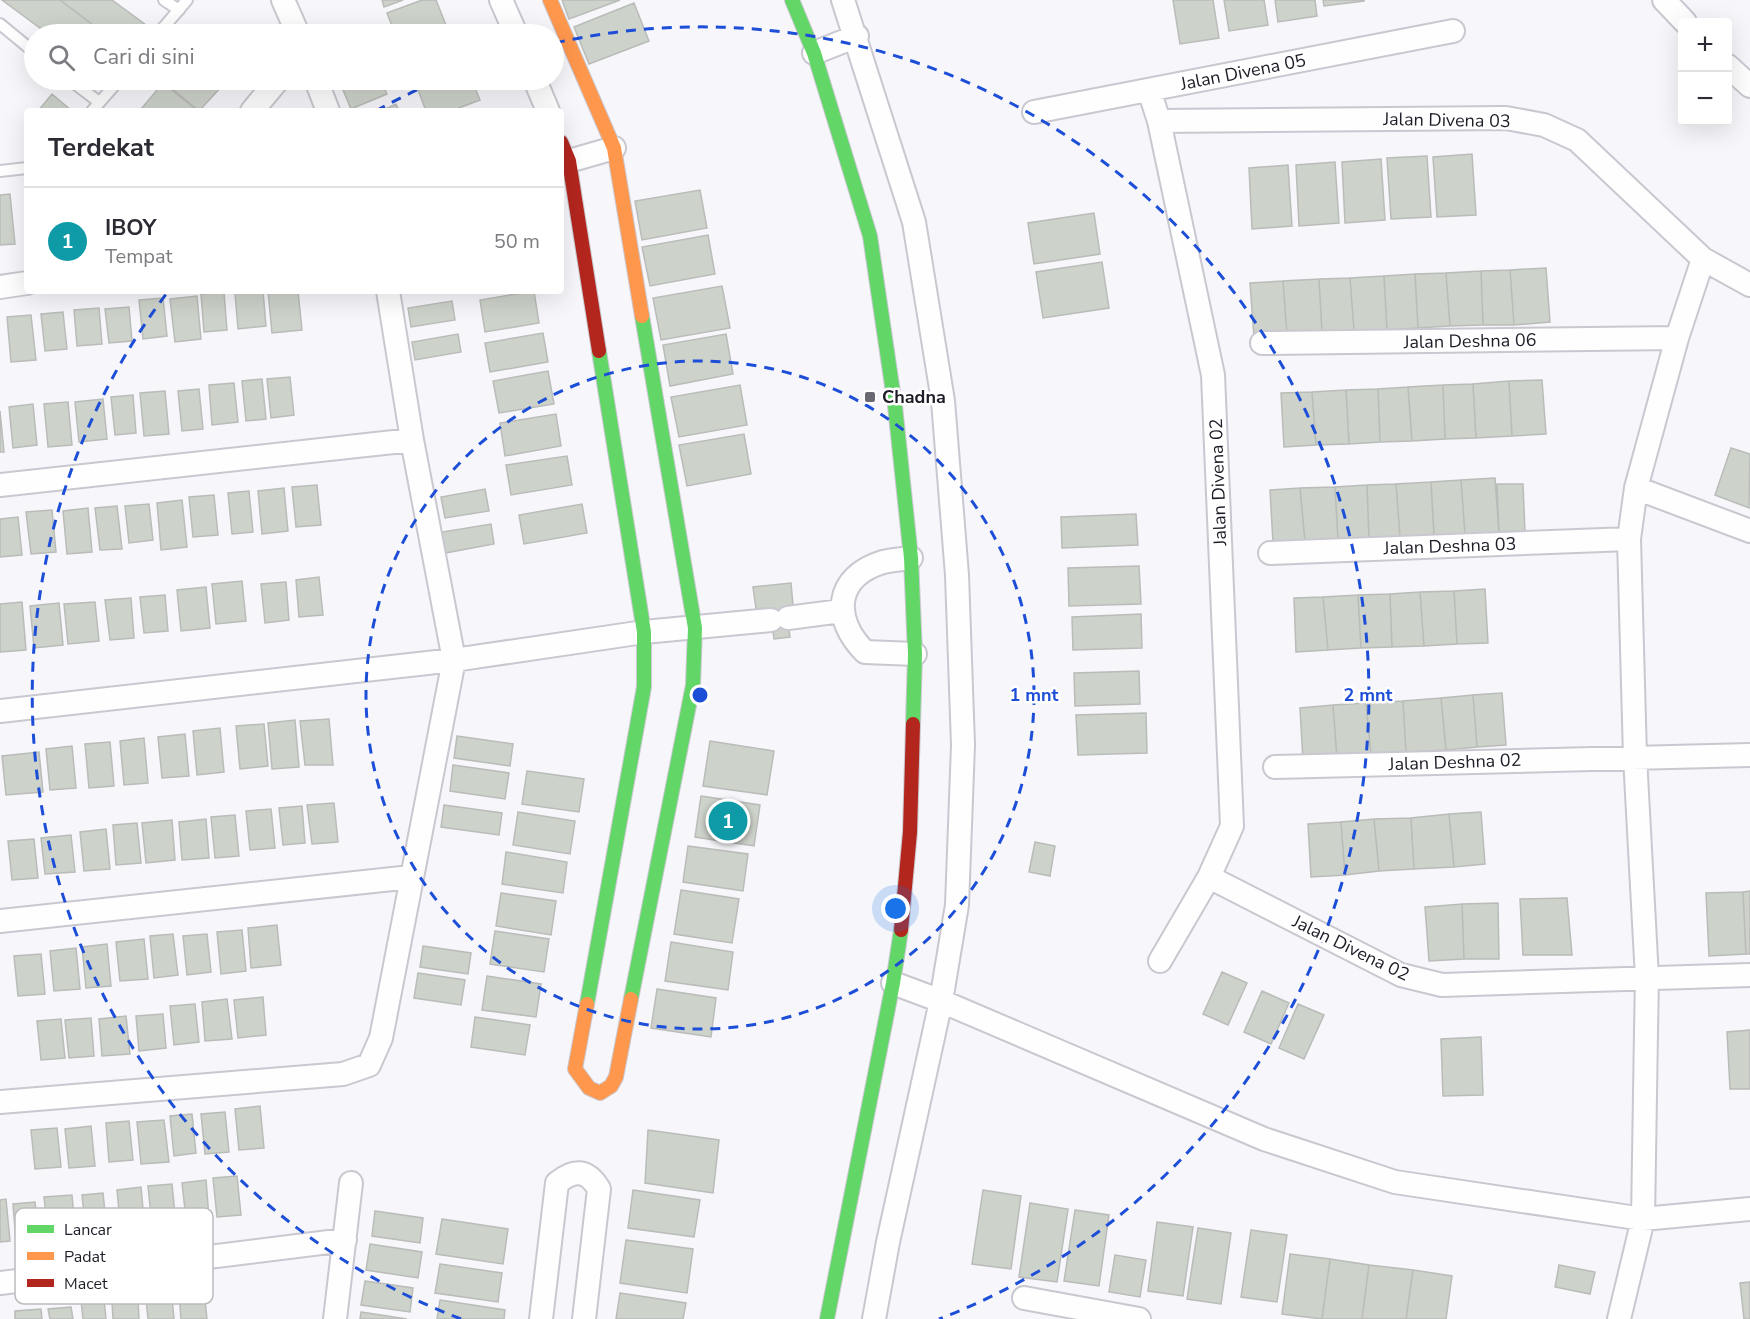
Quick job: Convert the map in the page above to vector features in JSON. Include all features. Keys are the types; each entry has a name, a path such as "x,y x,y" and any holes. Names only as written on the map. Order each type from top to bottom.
{"street":[{"path":"283,0 294,24"},
{"path":"501,0 512,24"},
{"path":"550,0 560,24"},
{"path":"792,0 814,53 870,236 895,406 911,558 915,654 906,893 893,983 827,1319"},
{"path":"843,0 914,222 944,413 957,575 963,745 957,905 941,1001 888,1242 874,1319"},
{"path":"1664,0 1681,18"},
{"name":"Jalan Divena 05","path":"1034,112 1453,31"},
{"path":"564,32 614,148 695,628 693,685 616,1077 613,1085 598,1093 584,1086 575,1069 644,687 644,632 565,152 614,148"},
{"path":"814,53 856,36"},
{"path":"1732,70 1750,86"},
{"path":"255,108 270,90"},
{"path":"320,90 327,108"},
{"path":"539,90 547,108"},
{"name":"Jalan Divena 02","path":"1149,90 1159,121 1213,375 1232,826 1209,877 1160,961"},
{"name":"Jalan Divena 03","path":"1159,121 1506,118 1544,125 1577,140 1703,259 1750,285"},
{"path":"1619,1319 1643,1219 1647,978 1635,757 1629,539 1636,488 1677,338 1703,259"},
{"path":"0,287 24,283"},
{"path":"0,1102 343,1074 369,1065 381,1038 454,660 412,440 388,294"},
{"name":"Jalan Deshna 06","path":"1262,344 1677,338"},
{"path":"0,484 412,440"},
{"path":"1636,488 1750,531"},
{"name":"Jalan Deshna 03","path":"1270,553 1629,539"},
{"path":"911,558 883,562 859,574 847,590 841,611 848,633 865,651 888,655 915,654"},
{"path":"0,711 454,660 644,632 841,611"},
{"name":"Jalan Deshna 02","path":"1275,767 1750,755"},
{"path":"0,921 411,877"},
{"name":"Jalan Divena 02","path":"1209,877 1401,975 1442,985 1750,975"},
{"path":"893,983 941,1001 1264,1139 1395,1182 1643,1219 1750,1209"},
{"path":"541,1319 557,1183 566,1176 581,1173 592,1177 599,1189 584,1319"},
{"path":"335,1319 351,1183"},
{"path":"213,1256 345,1240"},
{"path":"0,1283 15,1281"},
{"path":"1024,1299 1139,1319"}],"lane":[{"path":"164,0 178,10"},
{"path":"166,24 187,0"},
{"path":"0,24 24,43"},
{"path":"80,90 96,107 110,90"},
{"path":"0,170 24,168"}],"building":[{"path":"2,0 60,0 92,24 34,24"},
{"path":"60,0 112,0 145,24 92,24"},
{"path":"382,0 403,0 384,7"},
{"path":"422,0 436,0 446,24 391,24 387,13"},
{"path":"562,0 620,0 569,19"},
{"path":"1173,0 1213,0 1219,38 1180,44"},
{"path":"1224,0 1264,0 1268,25 1229,31"},
{"path":"1275,0 1315,0 1317,16 1278,22"},
{"path":"1323,0 1364,0 1364,1 1324,6"},
{"path":"634,3 649,41 589,64 574,27"},
{"path":"157,90 172,90 194,108 142,108"},
{"path":"174,90 218,90 202,108 195,108"},
{"path":"343,90 385,90 387,94 351,108"},
{"path":"418,90 476,90 480,100 459,108 425,108"},
{"path":"52,94 68,108 40,108"},
{"path":"1472,154 1476,215 1437,217 1433,157"},
{"path":"1427,156 1431,217 1391,219 1387,158"},
{"path":"1381,159 1385,220 1345,223 1342,162"},
{"path":"1335,162 1339,223 1299,226 1296,165"},
{"path":"1288,165 1292,226 1252,229 1249,168"},
{"path":"700,190 707,228 642,240 635,201"},
{"path":"10,194 15,244 0,245 0,195"},
{"path":"1094,213 1100,254 1034,264 1028,223"},
{"path":"708,235 715,274 650,286 642,247"},
{"path":"1102,262 1109,308 1043,318 1036,272"},
{"path":"1546,268 1550,322 1514,325 1510,270"},
{"path":"1510,270 1514,325 1483,325 1481,271"},
{"path":"1481,271 1483,325 1450,326 1446,273"},
{"path":"1446,273 1450,326 1418,328 1415,274"},
{"path":"1415,274 1418,328 1387,330 1384,276"},
{"path":"1384,276 1387,330 1354,331 1350,278"},
{"path":"1350,278 1354,331 1322,333 1319,279"},
{"path":"1319,279 1322,333 1287,335 1283,281"},
{"path":"1283,281 1287,335 1254,337 1250,283"},
{"path":"722,286 730,328 661,340 653,298"},
{"path":"201,294 224,294 227,330 204,332"},
{"path":"235,294 263,294 266,326 238,329"},
{"path":"268,294 298,294 302,330 272,333"},
{"path":"516,294 534,294 539,323 485,332 480,300"},
{"path":"197,296 201,339 175,342 170,299"},
{"path":"163,298 167,336 143,339 139,300"},
{"path":"452,301 455,320 411,327 408,308"},
{"path":"129,307 132,341 109,343 105,309"},
{"path":"99,308 102,344 77,346 74,310"},
{"path":"63,312 67,349 45,351 41,314"},
{"path":"31,315 36,360 11,362 7,317"},
{"path":"543,333 548,362 490,372 485,343"},
{"path":"458,334 461,352 415,360 412,342"},
{"path":"726,334 733,374 670,386 663,345"},
{"path":"548,371 554,404 499,413 493,381"},
{"path":"290,377 294,415 271,418 267,379"},
{"path":"262,379 266,419 246,421 242,381"},
{"path":"1542,380 1546,434 1512,436 1509,381"},
{"path":"1509,381 1512,436 1476,438 1473,384"},
{"path":"234,383 238,422 212,425 209,385"},
{"path":"1473,384 1476,438 1445,439 1443,385"},
{"path":"740,385 747,425 679,437 671,397"},
{"path":"1443,385 1445,439 1412,441 1408,387"},
{"path":"1408,387 1412,441 1380,442 1378,389"},
{"path":"199,389 203,429 182,431 178,391"},
{"path":"1378,389 1380,442 1349,444 1346,390"},
{"path":"1346,390 1349,444 1316,445 1312,392"},
{"path":"165,391 169,434 144,436 140,393"},
{"path":"1312,392 1316,445 1284,447 1281,393"},
{"path":"133,395 136,433 115,435 111,397"},
{"path":"103,399 107,439 79,442 75,402"},
{"path":"68,402 72,445 48,447 44,404"},
{"path":"33,404 37,445 13,448 9,407"},
{"path":"0,411 4,452 0,452"},
{"path":"556,414 561,446 505,456 500,423"},
{"path":"744,434 751,474 687,486 679,445"},
{"path":"1731,448 1750,454 1749,508 1715,495"},
{"path":"567,456 572,485 511,495 506,465"},
{"path":"1495,478 1499,533 1465,535 1461,480"},
{"path":"1461,480 1465,535 1434,535 1431,482"},
{"path":"1431,482 1434,535 1400,537 1396,484"},
{"path":"1396,484 1400,537 1369,539 1367,485"},
{"path":"1497,484 1523,484 1525,532 1499,533"},
{"path":"317,485 321,525 296,527 292,487"},
{"path":"1367,485 1369,539 1338,540 1335,487"},
{"path":"1335,487 1338,540 1305,542 1300,488"},
{"path":"284,488 288,531 262,534 258,491"},
{"path":"1300,488 1305,542 1273,543 1270,490"},
{"path":"485,489 489,511 445,518 441,497"},
{"path":"249,491 253,532 232,534 228,493"},
{"path":"214,495 218,535 193,537 189,497"},
{"path":"182,500 187,547 161,550 157,503"},
{"path":"149,504 153,540 129,543 125,506"},
{"path":"582,504 587,533 524,544 519,515"},
{"path":"117,506 122,549 100,550 95,508"},
{"path":"88,508 92,552 67,554 63,511"},
{"path":"52,510 56,552 31,554 26,512"},
{"path":"1136,514 1138,545 1062,548 1061,517"},
{"path":"18,517 22,555 0,557 0,519"},
{"path":"491,524 494,544 445,553 442,532"},
{"path":"1139,566 1141,604 1069,606 1068,568"},
{"path":"319,577 323,615 299,617 296,580"},
{"path":"242,581 246,621 216,624 212,584"},
{"path":"286,582 289,620 265,623 261,584"},
{"path":"791,583 793,605 786,606 790,637 774,639 770,608 756,609 753,587"},
{"path":"206,587 210,628 181,631 177,590"},
{"path":"1485,589 1488,643 1457,644 1454,591"},
{"path":"1454,591 1457,644 1424,646 1420,592"},
{"path":"1420,592 1424,646 1392,647 1390,594"},
{"path":"1390,594 1392,647 1361,648 1358,595"},
{"path":"165,595 168,631 144,633 140,597"},
{"path":"1358,595 1361,648 1328,650 1323,597"},
{"path":"1323,597 1328,650 1296,652 1294,598"},
{"path":"131,598 134,638 110,640 105,600"},
{"path":"22,602 26,650 0,652 0,604"},
{"path":"95,602 99,641 68,644 64,604"},
{"path":"59,603 63,645 34,648 30,606"},
{"path":"1141,614 1142,648 1073,650 1072,617"},
{"path":"1139,671 1140,704 1075,706 1074,673"},
{"path":"1502,693 1506,745 1477,747 1473,695"},
{"path":"1473,695 1477,747 1446,750 1441,698"},
{"path":"1441,698 1446,750 1406,752 1403,701"},
{"path":"1403,701 1406,752 1371,755 1366,703"},
{"path":"1366,703 1371,755 1337,759 1333,705"},
{"path":"1333,705 1337,759 1303,761 1300,708"},
{"path":"1146,713 1147,753 1078,755 1076,715"},
{"path":"329,719 333,765 305,765 300,721"},
{"path":"295,720 299,767 272,769 268,723"},
{"path":"264,724 268,766 240,769 236,726"},
{"path":"220,728 224,772 197,775 193,731"},
{"path":"185,734 189,776 162,778 158,737"},
{"path":"457,736 513,744 510,766 454,758"},
{"path":"144,738 148,783 124,785 120,741"},
{"path":"710,741 774,751 767,795 703,786"},
{"path":"110,742 114,786 89,788 85,744"},
{"path":"72,746 76,788 50,790 46,749"},
{"path":"39,752 43,792 6,795 2,756"},
{"path":"453,765 509,773 505,799 450,791"},
{"path":"527,771 584,779 579,812 522,804"},
{"path":"701,796 760,805 754,846 695,837"},
{"path":"334,803 338,842 312,844 307,805"},
{"path":"444,805 502,813 499,835 441,827"},
{"path":"302,806 305,843 283,845 279,808"},
{"path":"271,809 275,848 250,850 246,811"},
{"path":"518,812 575,821 570,854 513,845"},
{"path":"1481,812 1485,864 1454,867 1449,814"},
{"path":"1449,814 1454,867 1414,869 1411,818"},
{"path":"235,815 239,856 215,858 211,817"},
{"path":"1411,818 1414,869 1379,871 1374,819"},
{"path":"206,819 209,858 182,860 179,822"},
{"path":"1374,819 1379,871 1345,875 1341,822"},
{"path":"172,820 175,860 146,863 142,823"},
{"path":"1341,822 1345,875 1311,877 1308,824"},
{"path":"137,823 141,863 116,865 113,825"},
{"path":"106,829 110,869 84,871 80,832"},
{"path":"71,835 75,872 45,874 41,838"},
{"path":"34,839 38,878 12,880 8,841"},
{"path":"1035,842 1055,846 1050,876 1029,872"},
{"path":"688,846 748,854 743,891 683,882"},
{"path":"506,852 567,862 563,893 502,884"},
{"path":"681,890 739,899 732,943 674,934"},
{"path":"1750,891 1750,954 1746,954 1743,892"},
{"path":"1743,892 1746,954 1709,956 1706,893"},
{"path":"501,893 556,901 551,935 496,926"},
{"path":"1567,898 1572,955 1523,955 1520,899"},
{"path":"1498,903 1499,959 1464,959 1462,904"},
{"path":"1462,904 1464,959 1429,961 1425,907"},
{"path":"277,925 281,965 251,968 248,928"},
{"path":"242,930 246,971 221,974 217,932"},
{"path":"495,931 549,939 544,972 490,964"},
{"path":"173,934 178,975 154,978 150,936"},
{"path":"207,934 211,972 187,975 183,936"},
{"path":"144,939 148,979 120,981 116,942"},
{"path":"671,942 733,952 728,990 665,981"},
{"path":"107,944 111,986 86,988 82,947"},
{"path":"423,946 471,953 468,974 420,967"},
{"path":"76,948 80,989 54,991 50,951"},
{"path":"41,954 45,994 18,996 14,956"},
{"path":"1222,972 1247,983 1228,1025 1203,1014"},
{"path":"418,973 465,980 461,1005 414,998"},
{"path":"487,976 541,984 536,1017 482,1010"},
{"path":"657,989 716,998 711,1037 651,1028"},
{"path":"1262,991 1289,1003 1271,1044 1244,1032"},
{"path":"263,997 266,1035 238,1038 234,1000"},
{"path":"227,999 232,1039 205,1041 202,1002"},
{"path":"195,1004 199,1042 174,1045 170,1006"},
{"path":"1298,1004 1324,1015 1304,1059 1279,1048"},
{"path":"163,1014 166,1048 139,1051 136,1016"},
{"path":"126,1016 130,1054 102,1056 99,1019"},
{"path":"475,1017 530,1025 525,1055 471,1047"},
{"path":"91,1018 94,1056 69,1058 65,1020"},
{"path":"61,1019 65,1058 41,1060 37,1021"},
{"path":"1750,1030 1750,1089 1730,1089 1727,1032"},
{"path":"1481,1037 1483,1095 1443,1096 1441,1039"},
{"path":"260,1106 264,1148 239,1150 235,1109"},
{"path":"225,1112 229,1152 205,1154 201,1114"},
{"path":"192,1114 196,1153 174,1156 170,1116"},
{"path":"164,1120 169,1162 141,1164 137,1122"},
{"path":"129,1121 133,1160 109,1162 106,1123"},
{"path":"91,1126 95,1166 69,1168 65,1129"},
{"path":"57,1128 61,1167 35,1169 31,1130"},
{"path":"648,1130 719,1140 713,1193 645,1183"},
{"path":"237,1176 241,1215 217,1217 213,1178"},
{"path":"206,1180 208,1208 185,1208 182,1183"},
{"path":"172,1184 174,1208 150,1208 148,1186"},
{"path":"141,1187 143,1208 119,1208 117,1190"},
{"path":"633,1190 700,1200 694,1237 628,1228"},
{"path":"983,1190 1021,1196 1011,1269 972,1264"},
{"path":"103,1193 105,1208 83,1208 82,1195"},
{"path":"72,1195 73,1208 45,1208 44,1197"},
{"path":"6,1199 10,1241 0,1242 0,1200"},
{"path":"35,1202 36,1208 15,1208 15,1229 13,1204"},
{"path":"1030,1203 1068,1209 1057,1282 1019,1277"},
{"path":"1075,1210 1109,1215 1099,1286 1064,1281"},
{"path":"375,1211 423,1218 420,1243 372,1236"},
{"path":"442,1219 508,1229 503,1264 436,1254"},
{"path":"1157,1222 1193,1227 1183,1296 1148,1291"},
{"path":"1198,1228 1231,1233 1221,1304 1187,1299"},
{"path":"1251,1230 1287,1235 1277,1302 1241,1297"},
{"path":"626,1240 693,1249 687,1293 620,1283"},
{"path":"370,1244 422,1252 418,1278 366,1270"},
{"path":"1290,1254 1330,1259 1322,1319 1282,1314"},
{"path":"1115,1255 1146,1260 1140,1297 1109,1292"},
{"path":"1330,1259 1369,1265 1362,1319 1322,1319"},
{"path":"440,1264 502,1273 498,1302 435,1293"},
{"path":"1369,1265 1413,1270 1406,1319 1362,1319"},
{"path":"1559,1265 1595,1272 1590,1294 1555,1287"},
{"path":"1413,1270 1452,1276 1446,1319 1406,1319"},
{"path":"365,1281 413,1288 410,1312 361,1305"},
{"path":"1750,1282 1750,1319 1744,1319 1740,1283"},
{"path":"620,1293 686,1303 683,1319 616,1319"},
{"path":"440,1300 505,1310 504,1319 437,1319"},
{"path":"81,1304 104,1304 106,1319 83,1319"},
{"path":"112,1304 138,1304 139,1319 113,1319"},
{"path":"146,1304 173,1304 174,1319 148,1319"},
{"path":"180,1304 205,1304 207,1319 181,1319"},
{"path":"71,1307 73,1319 50,1319 48,1309"},
{"path":"41,1309 42,1319 15,1319 15,1311"},
{"path":"361,1312 407,1319 360,1319"}],"traffic: fast":[{"path":"792,0 814,53 870,236 895,406 911,558 915,654 913,724"},
{"path":"631,999 693,685 695,628 642,316"},
{"path":"587,1004 644,687 644,632 599,351"},
{"path":"827,1319 893,983 901,930"}],"traffic: slow":[{"path":"550,0 560,24"},
{"path":"564,32 614,148 642,316"},
{"path":"587,1004 575,1069 589,1088 600,1093 611,1086 616,1077 631,999"}],"traffic: jam":[{"path":"564,149 569,161 599,351"},
{"path":"901,930 910,832 913,724"}],"place":[{"name":"Chadna","path":"870,397"},
{"name":"IBOY","path":"728,821"}]}
